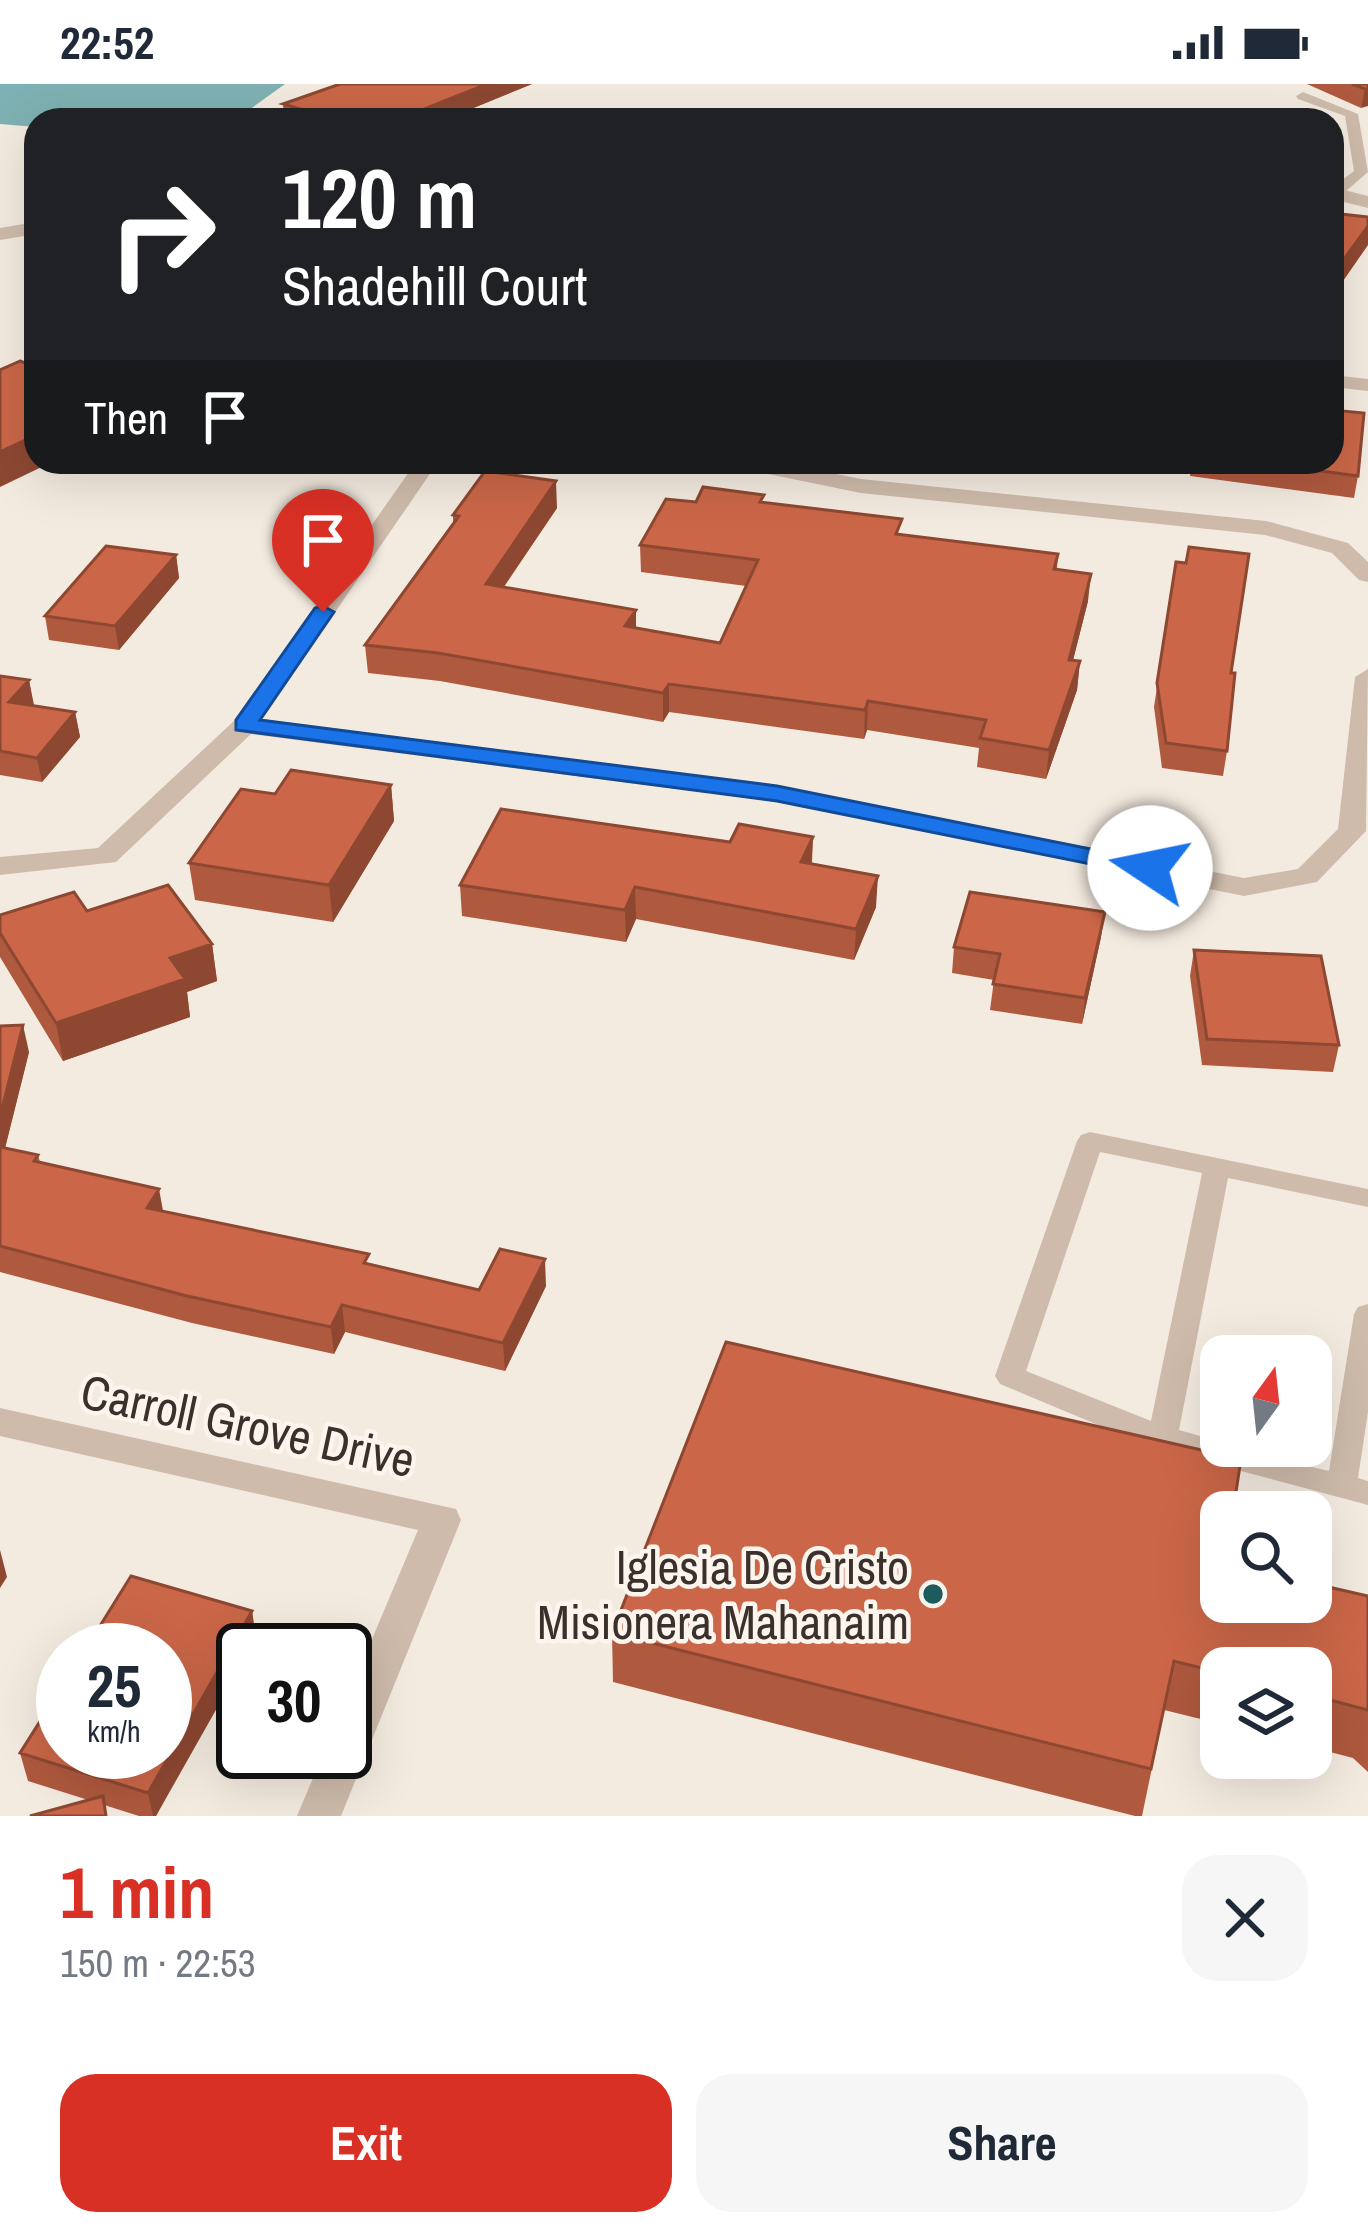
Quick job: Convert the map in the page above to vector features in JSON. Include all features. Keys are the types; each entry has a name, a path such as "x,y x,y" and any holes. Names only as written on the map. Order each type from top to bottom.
{"street":[{"path":"0,866 106,856 244,725 419,474"},
{"path":"802,474 861,486 1266,528 1340,548 1368,575"},
{"path":"244,725 777,794 1244,887 1306,876 1352,831 1368,677"},
{"name":"Carroll Grove Drive","path":"0,1422 442,1520 319,1816"}],"lane":[{"path":"1304,96 1335,108"},
{"path":"1344,111 1351,114 1361,172 1344,185"},
{"path":"1368,1198 1090,1141 1010,1376 1076,1409 1162,1439 1355,1490 1368,1314"},
{"path":"1162,1439 1217,1167"}],"water":[{"path":"0,84 285,84 252,108 24,108 24,126 0,124"}],"building":[{"path":"340,84 487,84 427,108 296,108 283,104"},
{"path":"1344,214 1368,217 1368,226 1344,259"},
{"path":"24,362 24,441 0,452 0,370"},
{"path":"1344,411 1364,413 1358,476 1343,474"},
{"path":"483,474 556,481 486,584 636,610 625,626 720,643 758,560 640,545 666,499 696,502 703,487 764,495 760,502 902,519 896,534 1058,554 1054,569 1091,574 1069,660 1080,661 1049,750 980,738 986,720 868,701 865,710 669,684 663,693 438,653 365,645 459,516 453,515"},
{"path":"106,546 176,555 115,626 45,616"},
{"path":"1189,547 1249,554 1231,673 1235,673 1227,751 1166,743 1157,683 1176,562 1186,563"},
{"path":"0,676 29,680 9,702 75,712 37,758 0,751"},
{"path":"291,770 391,785 329,885 189,863 241,789 275,794"},
{"path":"501,809 730,842 739,824 813,837 801,862 878,876 856,929 635,887 625,910 460,885"},
{"path":"168,885 212,944 170,958 185,979 56,1023 0,933 0,915 74,892 87,911"},
{"path":"970,892 1105,912 1085,998 993,984 1000,954 954,947"},
{"path":"1194,950 1321,956 1339,1045 1207,1039"},
{"path":"23,1025 0,1117 0,1026"},
{"path":"0,1147 38,1155 34,1161 159,1189 147,1208 369,1254 364,1263 479,1290 500,1249 545,1259 503,1343 342,1305 331,1327 187,1296 0,1246"},
{"name":"Iglesia De Cristo Misionera Mahanaim","path":"726,1342 1200,1450 1200,1467 1240,1467 1236,1491 1200,1491 1200,1623 1332,1623 1332,1588 1368,1596 1368,1710 1332,1701 1332,1647 1200,1647 1200,1668 1174,1661 1151,1769 612,1633"},
{"path":"131,1576 252,1611 245,1623 216,1623 216,1674 192,1716 192,1623 102,1623"},
{"path":"36,1728 36,1758 20,1753"},
{"path":"103,1779 156,1779 148,1793"},
{"path":"103,1796 106,1816 30,1816"}],"place":[{"name":"Iglesia De Cristo Misionera Mahanaim","path":"933,1594"}],"route":[{"path":"323,612 244,725 777,794 1150,868"}]}
